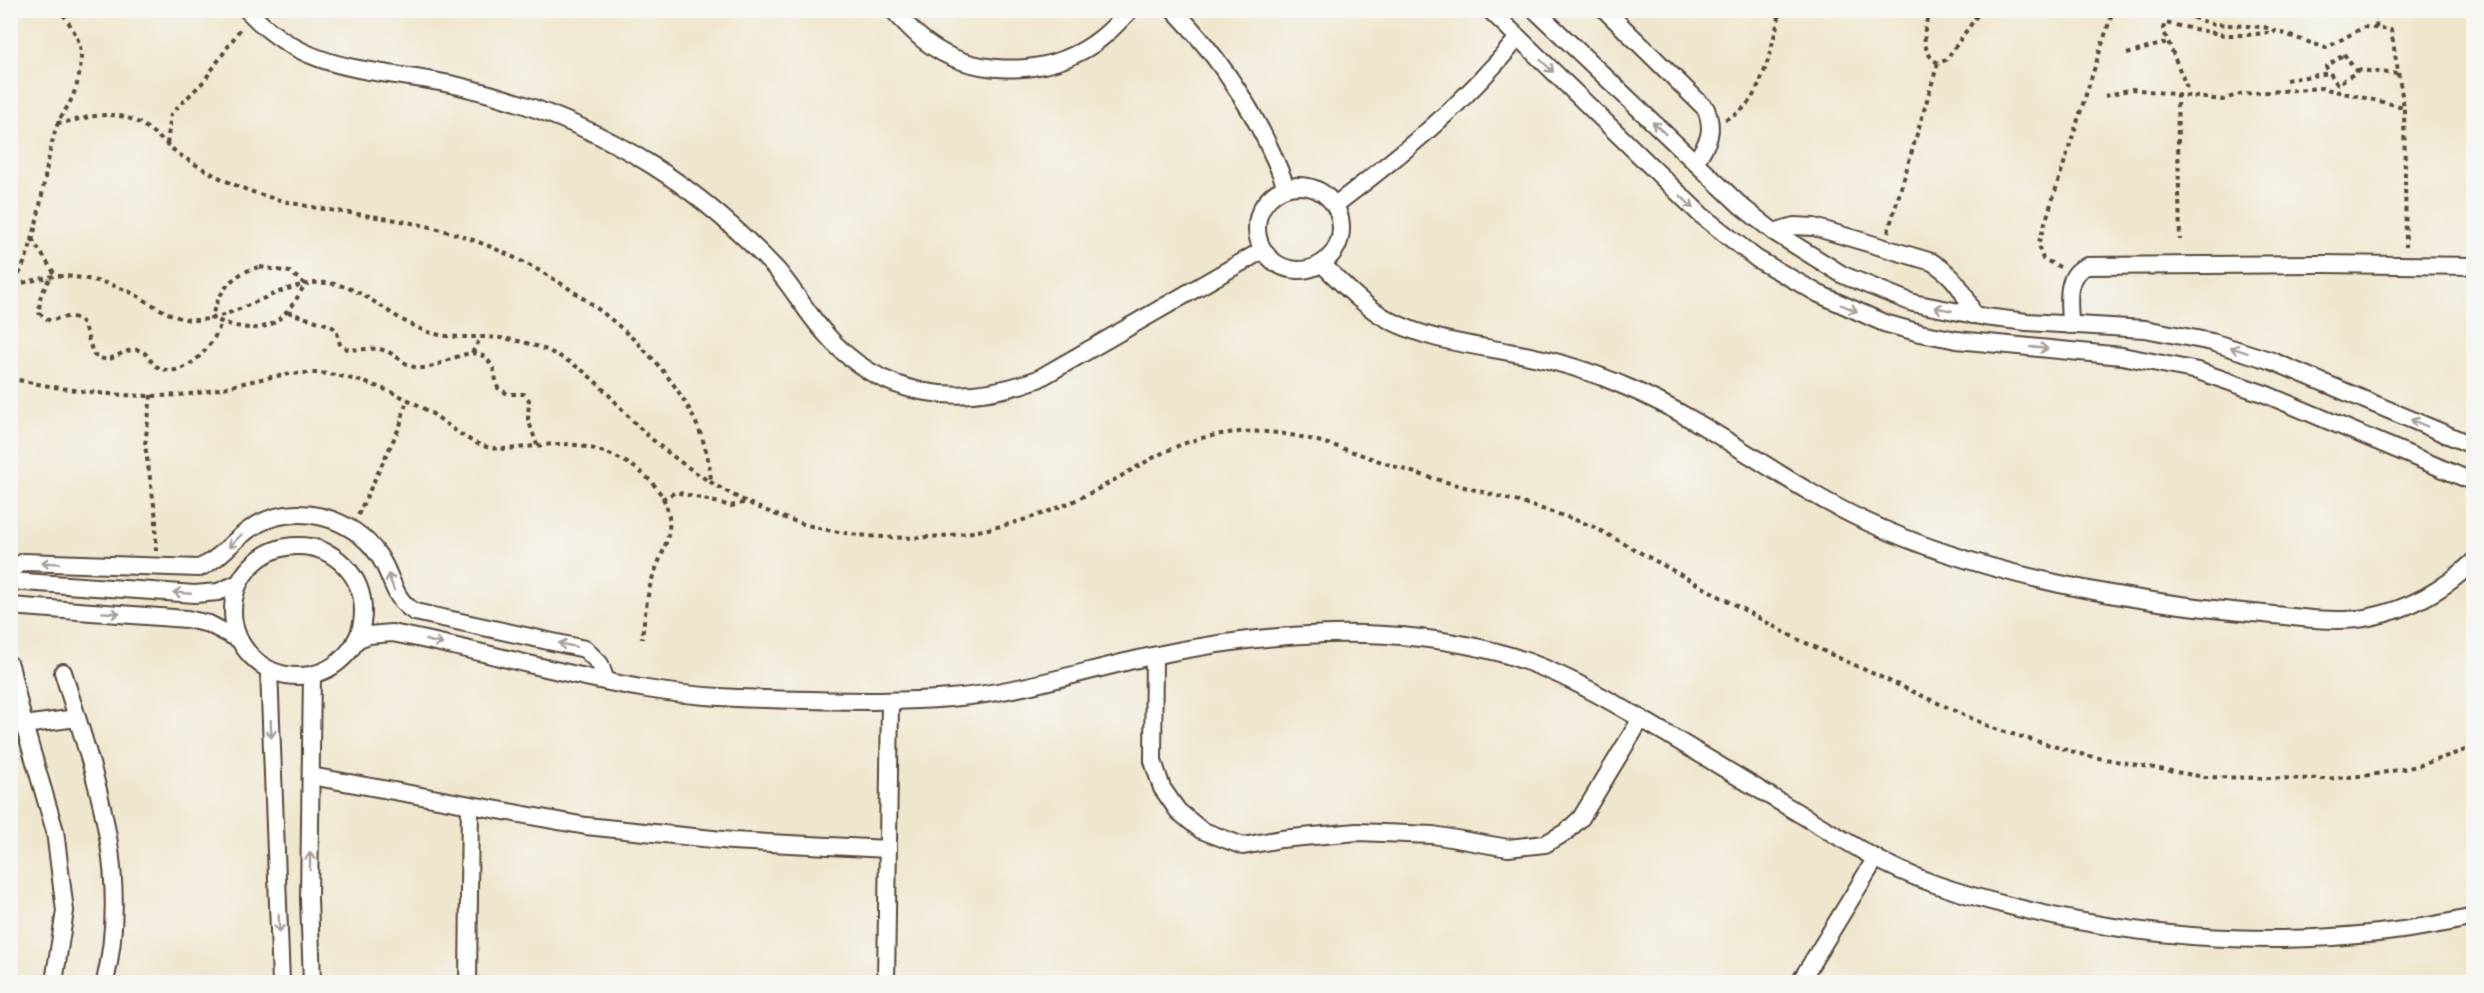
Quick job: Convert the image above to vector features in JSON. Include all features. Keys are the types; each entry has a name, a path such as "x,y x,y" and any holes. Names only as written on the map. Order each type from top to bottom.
{"street":[{"path":"892,10 927,43 956,58 987,67 1019,69 1052,64 1081,52 1108,34 1130,10"},
{"path":"1174,10 1214,57 1241,95 1264,135 1286,187"},
{"path":"1491,10 1701,215 1728,238 1788,278 1847,308 1884,323 1958,340 2122,356 2198,371 2265,394 2474,482"},
{"path":"1535,10 1741,206 1774,232 1842,275 1913,303 1973,315 2070,326 2145,329 2212,342 2272,361 2474,446"},
{"path":"1605,10 1699,100 1710,119 1709,142 1695,162"},
{"path":"249,13 282,40 311,56 341,67 456,86 497,96 566,121 614,143 685,188 750,242 779,273 824,332 848,356 876,375 907,388 940,395 973,396 1006,391 1038,379 1263,250"},
{"path":"1335,205 1424,137 1489,73 1518,38"},
{"path":"1308,186 1318,190 1335,205 1339,215 1340,237 1330,256 1322,264 1301,270 1290,269 1280,265 1263,250 1257,229 1258,218 1268,199 1286,187 1308,186"},
{"path":"1774,232 1794,226 1814,227 1932,262 1944,269 1962,289 1973,315"},
{"path":"1322,264 1386,318 1414,332 1444,341 1550,361 1627,387 1691,418 1780,476 1864,521 1908,539 2028,575 2100,591 2196,607 2340,620 2370,617 2425,597 2450,582 2474,561"},
{"path":"2070,326 2070,286 2075,273 2094,265 2474,266"},
{"path":"10,569 24,562 143,568 199,568 220,557 240,536 255,526 288,515 322,517 351,529 368,542 379,556 396,595 415,612 585,649 600,664 606,681"},
{"path":"298,546 326,553 349,571 362,597 362,619 356,640 338,663 312,675 290,676 269,670 246,652 238,639 232,611 239,583 247,570 269,552 298,546"},
{"path":"10,582 195,594 218,592 239,583"},
{"path":"69,610 72,586"},
{"path":"10,606 187,619 209,624 238,639"},
{"path":"356,640 369,635 392,633 606,681 720,698 890,702 1005,692 1154,656 1286,635 1362,633 1415,637 1467,646 1532,662 1586,686 1876,858 1937,884 2007,905 2088,923 2168,933 2323,938 2410,929 2474,917"},
{"path":"1154,656 1153,761 1162,788 1178,812 1201,831 1228,843 1243,846 1281,839 1357,832 1433,836 1515,848 1545,844 1566,832 1581,818 1641,719"},
{"path":"10,664 24,725 55,831 65,911 54,982"},
{"path":"269,670 281,982"},
{"path":"63,672 101,796 113,859 114,920 105,982"},
{"path":"312,675 309,899 312,982"},
{"path":"886,982 890,702"},
{"path":"24,725 77,718"},
{"path":"311,776 586,825 659,834 813,847 888,849"},
{"path":"468,982 470,805"},
{"path":"1800,982 1876,858"}],"path":[{"path":"10,290 32,238 57,123 71,101 80,76 81,52 72,26 60,10"},
{"path":"1710,119 1732,117 1750,103 1781,10"},
{"path":"1930,10 1923,32 1931,57 1938,63"},
{"path":"1938,63 1946,60 1981,10"},
{"path":"2075,273 2043,260 2038,244 2113,10"},
{"path":"2167,10 2213,24 2249,25 2277,31 2329,48 2362,27 2392,31 2404,107 2406,265"},
{"path":"2376,28 2378,10"},
{"path":"167,145 171,114 204,81 249,13"},
{"path":"2187,88 2163,29 2168,22 2224,35 2277,31"},
{"path":"2127,54 2168,42"},
{"path":"2357,70 2345,54 2327,66 2338,84 2357,70 2399,74"},
{"path":"1883,248 1938,63"},
{"path":"2286,80 2330,73"},
{"path":"2105,96 2132,89 2222,100 2240,94 2322,88 2404,107"},
{"path":"2177,94 2180,240"},
{"path":"57,123 101,115 136,120 167,145 206,170 255,193 316,208 438,229 486,244 549,274 611,319 659,368 698,423 708,453 711,483"},
{"path":"32,238 56,276"},
{"path":"211,318 224,287 231,279 250,269 280,268 290,272 305,284"},
{"path":"14,284 56,276 116,287 184,319 211,318 305,284 330,284 362,293 394,316 428,332 534,345 568,360 598,383 645,433 711,483 747,502 793,520 830,531 900,540 932,538 1006,525 1038,516 1099,488 1170,449 1206,437 1251,430 1286,433 1318,439 1392,466 1558,513 1594,527 1795,638 1835,657 1995,729 2088,756 2204,777 2325,779 2371,775 2418,766 2474,747"},
{"path":"49,278 40,298 39,313 50,321 64,315 77,318 88,329 94,355 101,359 115,359 133,350 142,351 160,368 170,370 190,365 214,339 221,322"},
{"path":"211,318 248,330 262,328 288,312 305,284"},
{"path":"288,312 309,321 330,324 337,331 339,343 347,350 382,350 407,365 417,368 438,366 463,353 472,353 488,360 495,372 498,388 502,392 527,397 530,404 528,419 537,445"},
{"path":"472,353 481,337"},
{"path":"10,378 65,388 151,395 209,391 273,376 326,374 356,379 407,399 474,442 493,448 537,445 584,447 628,463 645,476 662,499 667,508 669,526 666,547 651,582 642,639"},
{"path":"143,568 144,553 156,553 156,518 145,445 151,395"},
{"path":"351,529 400,426 407,399"},
{"path":"662,499 683,492 731,506 747,502"}]}
